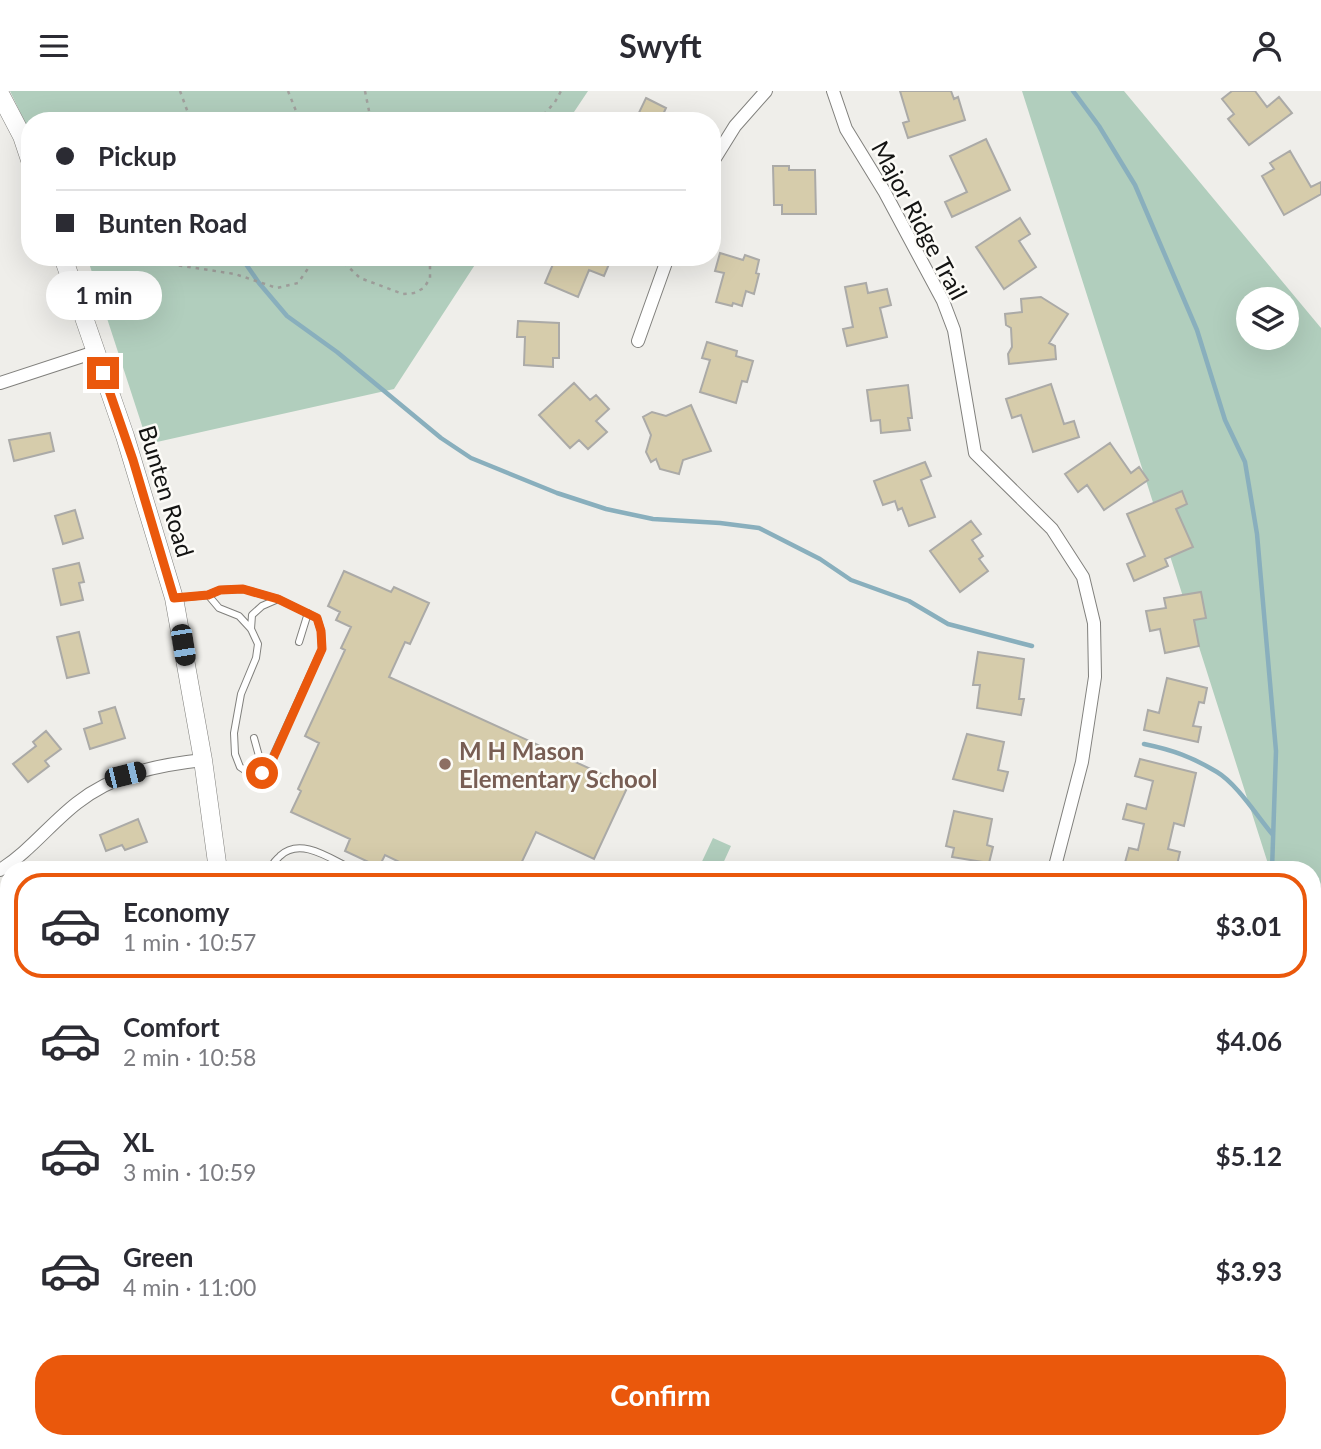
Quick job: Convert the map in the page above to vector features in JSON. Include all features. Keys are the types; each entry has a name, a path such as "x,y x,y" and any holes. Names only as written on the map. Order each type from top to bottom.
{"street":[{"path":"721,148 734,126 766,91"},
{"name":"Major Ridge Trail","path":"833,91 846,128 884,191 943,301 954,330 975,453 1052,529 1083,577 1094,623 1095,677 1082,762 1056,861"},
{"path":"0,93 21,134"},
{"name":"Bunten Road","path":"66,266 125,436 174,598 203,760 217,861"},
{"path":"638,341 665,266"},
{"path":"0,383 95,352"},
{"path":"14,861 78,802 125,775 167,764 203,760"}],"lane":[{"path":"174,598 243,589 278,599 317,618 322,649 270,765 262,773 249,773 240,767 235,754 234,733 241,694 256,658 257,644 251,629 239,616 219,608 208,595"},
{"path":"251,629 252,615 262,606 278,599"},
{"path":"299,642 308,613"},
{"path":"254,738 259,756 270,765"},
{"path":"275,861 287,850 306,848 334,861"}],"path":[{"path":"180,91 188,112"},
{"path":"288,91 296,112"},
{"path":"365,91 369,112"},
{"path":"546,112 561,91"},
{"path":"180,266 245,277 276,288 298,283 310,266"},
{"path":"347,266 360,278 403,294 424,288 430,278 430,266"}],"green space":[{"path":"10,91 588,91 574,112 21,114"},
{"path":"1022,91 1124,91 1287,287 1236,287 1236,350 1299,350 1299,302 1321,328 1321,861 1267,861"},
{"path":"90,266 474,266 394,389 148,444"},
{"path":"713,838 731,846 724,861 702,861"}],"building":[{"path":"900,91 951,91 954,99 958,97 965,120 908,138 903,123 909,121"},
{"path":"1232,91 1255,91 1267,107 1279,97 1292,113 1249,145 1228,119 1234,114 1222,99"},
{"path":"646,98 666,108 664,112 639,112"},
{"path":"986,139 1010,190 952,217 945,202 967,192 950,156"},
{"path":"1290,151 1311,187 1321,182 1321,194 1284,215 1262,176 1274,169 1270,163"},
{"path":"773,166 789,166 789,170 815,170 816,214 782,214 782,205 774,205"},
{"path":"1020,218 1030,234 1019,241 1036,267 1004,289 976,247"},
{"path":"721,253 743,260 745,255 759,260 754,294 746,291 742,306 716,302 724,273 715,271 716,266 721,266"},
{"path":"552,266 608,266 604,276 589,270 578,297 545,283"},
{"path":"866,283 868,293 887,289 891,305 880,308 887,337 847,346 843,329 853,327 845,287"},
{"path":"1041,297 1068,314 1049,343 1055,346 1056,359 1009,364 1011,328 1006,325 1005,314 1022,312 1021,299"},
{"path":"518,321 559,323 559,358 553,358 553,367 524,365 525,337 517,337"},
{"path":"707,342 737,351 736,356 753,361 747,382 742,381 736,403 700,392 710,360 702,358"},
{"path":"574,383 590,400 596,395 609,409 596,421 607,432 588,449 579,440 570,448 539,415"},
{"path":"1051,384 1064,424 1074,421 1079,437 1033,452 1021,415 1012,418 1006,399"},
{"path":"908,385 912,418 908,418 910,430 881,433 880,420 871,421 867,390"},
{"path":"691,405 711,451 683,460 679,474 660,469 656,459 651,462 646,452 651,435 643,417 652,412 666,416"},
{"path":"50,433 54,451 14,461 9,440"},
{"path":"1110,443 1131,473 1139,467 1148,480 1104,510 1087,485 1078,492 1065,474"},
{"path":"925,462 931,476 921,480 935,517 909,526 902,508 898,510 895,501 883,505 874,481"},
{"path":"1182,491 1187,504 1176,509 1193,547 1165,559 1168,566 1134,581 1127,564 1145,556 1127,514"},
{"path":"75,510 83,538 63,544 55,516"},
{"path":"971,521 981,534 972,540 983,556 979,559 988,571 960,592 930,551"},
{"path":"79,563 84,582 79,583 83,600 61,605 53,569"},
{"name":"M H Mason Elementary School","path":"344,571 391,592 394,587 429,603 410,644 405,642 389,677 628,786 594,859 536,832 522,861 397,861 385,855 382,861 366,861 345,851 350,839 291,812 301,791 298,789 319,743 305,736 345,650 341,648 351,627 336,620 340,612 328,606"},
{"path":"1201,592 1206,618 1194,620 1199,646 1165,653 1160,629 1150,631 1146,611 1166,608 1164,598"},
{"path":"79,632 89,673 67,678 57,637"},
{"path":"978,652 1024,659 1019,699 1024,699 1021,715 977,708 980,685 973,685"},
{"path":"1167,678 1207,688 1204,703 1199,702 1193,726 1201,727 1198,742 1144,730 1148,710 1159,713"},
{"path":"115,707 125,738 90,749 84,729 102,723 99,712"},
{"path":"46,731 61,749 45,761 49,766 28,782 13,764 36,746 33,742"},
{"path":"967,734 1004,742 998,770 1008,772 1003,791 953,779"},
{"path":"1140,759 1196,773 1184,826 1174,823 1168,849 1180,852 1178,861 1125,861 1129,848 1138,850 1144,824 1123,819 1127,804 1146,809 1153,781 1135,776"},
{"path":"954,811 992,819 987,845 993,847 990,861 952,857 954,848 946,846"},
{"path":"138,819 147,842 125,850 122,845 106,851 100,835"}],"waterway":[{"path":"1073,91 1099,126 1135,185 1197,330 1225,420 1245,462 1257,534 1276,751 1272,861"},
{"path":"247,266 287,316 337,352 441,438 471,458 557,493 606,509 653,519 759,528 820,559 851,580 909,601 948,624 1032,646"},
{"path":"1144,744 1182,755 1217,772 1239,792 1273,835"}],"place":[{"name":"M H Mason Elementary School","path":"445,764"}],"route":[{"path":"103,373 133,460 174,598 243,589 278,599 317,618 322,649 270,765 262,773"}]}
